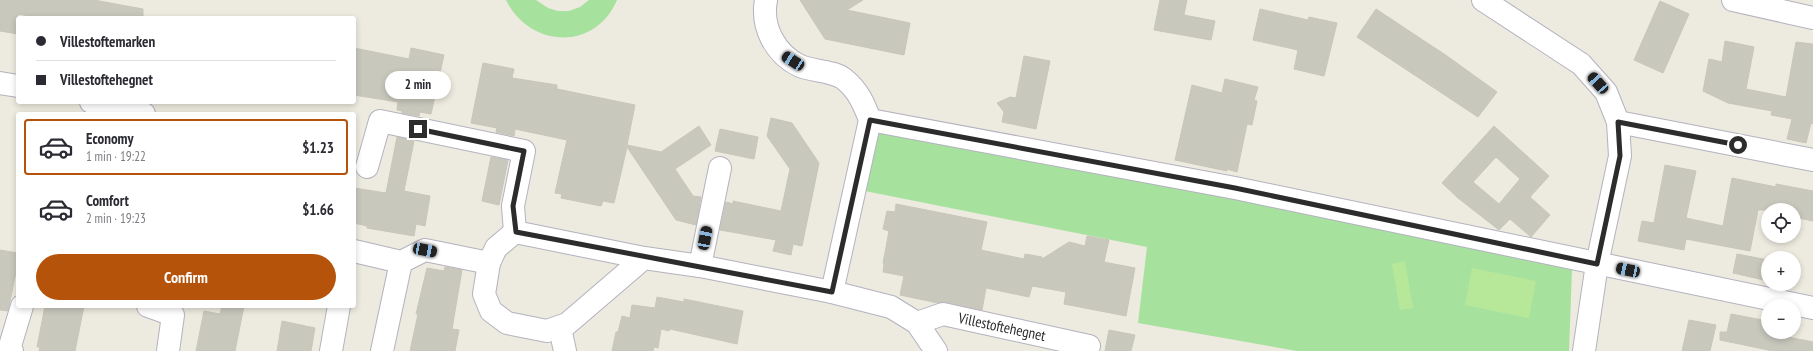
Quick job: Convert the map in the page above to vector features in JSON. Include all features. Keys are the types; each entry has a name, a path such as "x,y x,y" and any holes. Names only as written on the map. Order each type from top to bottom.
{"street":[{"path":"766,0 764,10 767,27 773,43 786,57 800,66 843,78 861,97 870,120 832,292"},
{"path":"1483,0 1581,64 1606,92 1618,122 1620,156 1597,264 1584,351"},
{"path":"1733,0 1813,18"},
{"path":"0,83 16,86"},
{"path":"96,104 115,111"},
{"path":"870,120 1235,188 1813,308"},
{"path":"367,167 380,121 524,151 513,206 516,232"},
{"path":"1618,122 1813,160"},
{"path":"700,266 720,168"},
{"path":"516,232 644,258 700,266 832,292 891,307 917,323 936,351"},
{"path":"516,232 496,248 489,263 484,294 491,311 507,323 547,331 560,328 567,324 644,258"},
{"path":"356,251 400,262 425,250 489,263"},
{"path":"382,351 400,262"},
{"path":"12,351 10,346 21,308"},
{"path":"154,308 173,315 168,351"},
{"path":"331,351 339,308"},
{"name":"Villestoftehegnet","path":"917,323 943,314 1089,346"},
{"path":"560,328 565,351"}],"green space":[{"path":"506,0 536,0 548,8 558,11 569,11 580,7 589,0 617,0 607,17 594,29 578,36 562,38 545,35 530,28 516,16"},
{"path":"877,127 1236,198 1572,269 1569,351 1297,351 1138,323 1147,247 865,191"},
{"path":"1405,261 1413,308 1400,310 1392,264"},
{"path":"1472,268 1536,281 1529,318 1465,305"}],"building":[{"path":"0,0 94,0 143,9 143,16 30,16 18,14 18,16 16,16 16,34 0,31"},
{"path":"800,0 863,0 847,10 910,23 904,55 825,39"},
{"path":"1160,0 1187,0 1184,15 1215,21 1211,40 1154,30"},
{"path":"1660,1 1689,14 1663,73 1634,60"},
{"path":"1260,9 1308,20 1309,17 1337,23 1324,76 1294,69 1298,50 1253,40"},
{"path":"1376,9 1447,56 1497,92 1478,117 1357,37"},
{"path":"1725,41 1754,47 1746,89 1786,97 1796,42 1813,44 1813,124 1811,123 1806,143 1787,139 1792,119 1771,115 1772,111 1728,103 1703,91 1709,59 1722,62"},
{"path":"356,48 409,59 411,48 444,55 431,114 420,112 419,116 402,113 402,111 397,110 398,102 356,95"},
{"path":"1024,56 1050,61 1036,129 1002,122 1004,112 997,103 1010,97 1016,98"},
{"path":"483,63 514,69 512,78 557,85 557,89 635,105 627,145 661,152 699,126 711,145 675,169 693,196 701,197 696,225 676,220 627,147 614,203 603,201 601,206 561,198 562,194 555,193 567,140 515,129 514,136 496,132 497,128 471,123"},
{"path":"1225,79 1258,87 1254,100 1257,101 1252,125 1247,124 1237,172 1175,160 1192,85 1222,93"},
{"path":"771,118 792,123 819,163 802,246 793,244 791,255 773,251 776,240 720,230 726,202 733,204 733,201 781,211 790,169 767,136"},
{"path":"1494,126 1549,176 1530,197 1550,215 1531,237 1510,219 1499,230 1458,198 1442,183","holes":["1496,157 1520,179 1499,204 1473,182"]},
{"path":"720,129 758,137 754,159 715,151"},
{"path":"397,137 414,141 404,191 430,196 425,226 416,224 414,236 367,228 367,226 356,223 356,188 386,193"},
{"path":"491,157 508,160 499,205 482,201"},
{"path":"1665,165 1696,171 1686,218 1723,226 1732,178 1776,187 1776,184 1813,191 1813,221 1801,218 1801,203 1761,203 1761,210 1758,210 1750,251 1686,239 1684,250 1638,241 1642,221 1654,223"},
{"path":"896,204 987,222 981,250 1024,259 1025,254 1042,257 1042,259 1069,242 1085,246 1087,236 1109,240 1104,262 1135,268 1126,316 1064,304 1066,292 1032,286 1029,297 986,288 982,310 946,302 938,303 900,295 904,276 883,272 883,263 889,231 883,229 887,211 895,212"},
{"path":"0,250 16,253 16,272 8,311 0,310"},
{"path":"1737,254 1761,259 1761,279 1733,273"},
{"path":"445,267 462,270 452,329 459,330 455,351 410,351 418,314 416,314 427,268 444,271"},
{"path":"657,297 684,302 684,299 743,311 737,344 670,329 669,331 661,329 658,348 654,347 653,351 612,351 616,332 618,332 622,316 630,318 632,305 655,308"},
{"path":"45,308 84,308 75,351 39,351 40,347 37,347"},
{"path":"222,308 244,308 235,351 196,351 204,311 220,314"},
{"path":"1731,314 1761,320 1761,339 1798,339 1813,342 1813,351 1773,351 1720,340 1720,332 1727,332"},
{"path":"1689,320 1716,325 1710,351 1682,351"},
{"path":"282,321 315,328 311,351 277,351"},
{"path":"1109,330 1135,335 1131,351 1105,351"}],"route":[{"path":"418,129 524,151 513,206 516,232 644,258 700,266 832,292 870,120 1235,188 1597,264 1620,156 1618,122 1738,145"}]}
